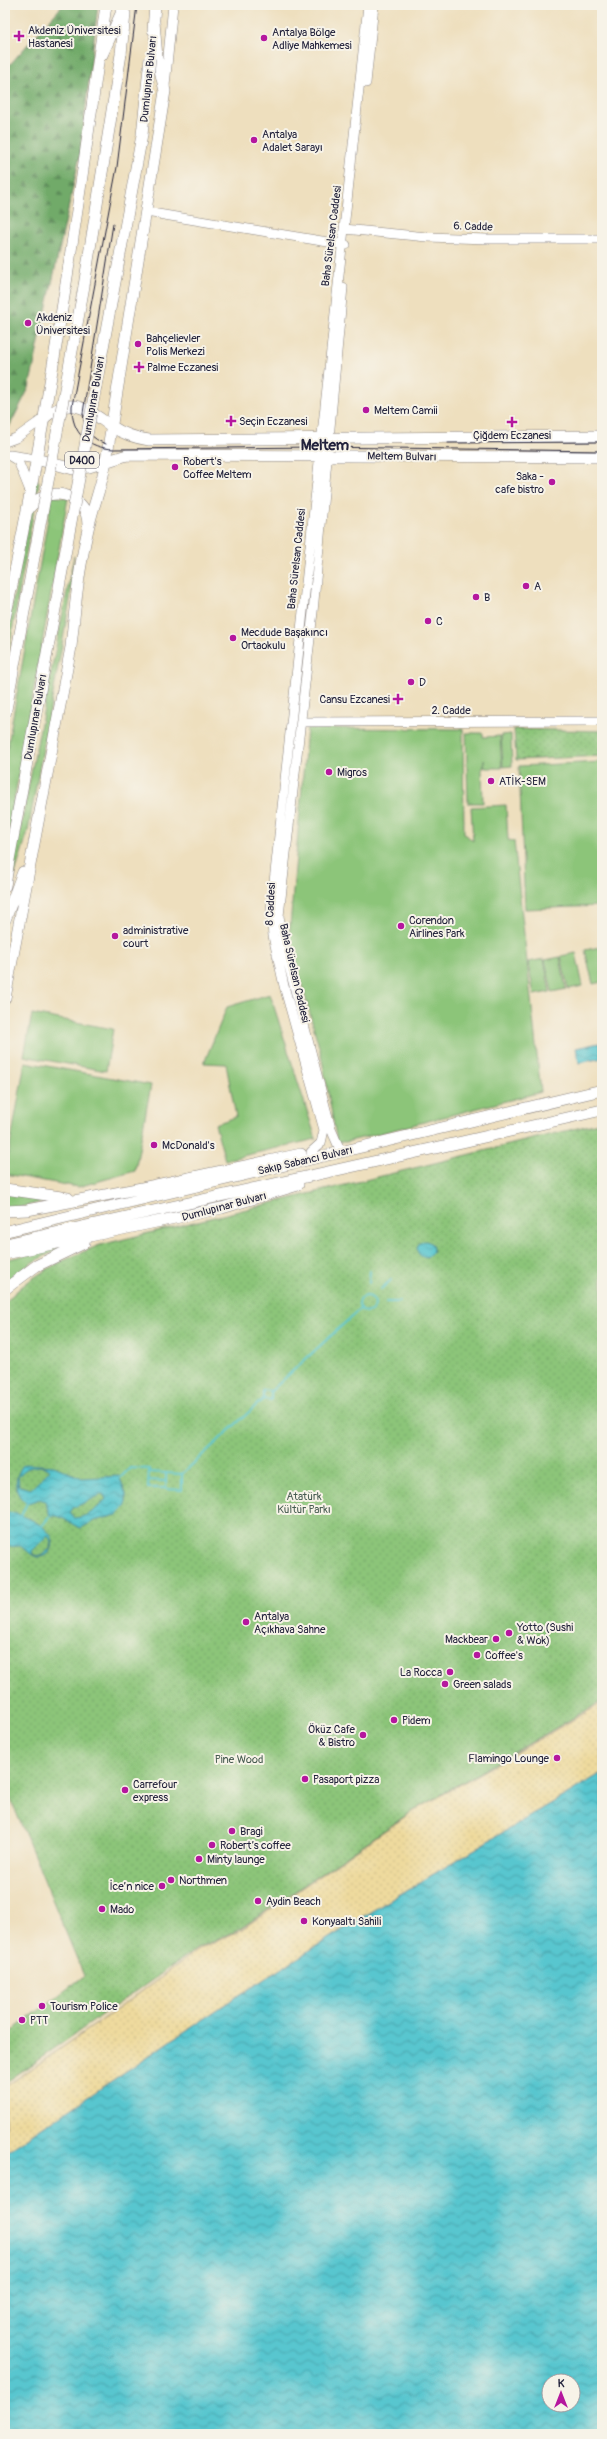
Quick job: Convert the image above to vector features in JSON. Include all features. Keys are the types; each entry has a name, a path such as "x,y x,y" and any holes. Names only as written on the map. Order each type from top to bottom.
{"main road":[{"path":"5,618 31,492 92,113 106,5"},
{"path":"97,67 125,5"},
{"path":"5,715 84,286 121,54 125,5"},
{"name":"Dumlupınar Bulvarı","path":"5,886 142,135 155,5"},
{"path":"5,998 71,646 76,599 88,530 102,486 165,91 173,5"},
{"name":"Baha Sürelsan Caddesi","path":"346,229 368,5"},
{"name":"Baha Sürelsan Caddesi","path":"301,722 325,438 344,244 374,5"},
{"path":"154,22 157,58 165,91"},
{"path":"146,212 344,244"},
{"name":"6. Cadde","path":"346,229 427,237 487,239 602,239"},
{"path":"5,442 16,438 54,410 72,406 89,410 111,426"},
{"name":"Meltem Bulvarı","path":"111,426 130,436 149,440 602,436"},
{"path":"6,455 36,459 73,469 106,461"},
{"path":"6,455 18,461 31,492"},
{"name":"Meltem Bulvarı","path":"106,461 127,455 602,457"},
{"name":"Baha Sürelsan Caddesi","path":"312,1152 320,1143 324,1130 284,986 273,936 271,910 324,455"},
{"path":"27,512 38,498 56,493 65,494 74,498 83,508 88,521 88,530"},
{"name":"2. Cadde","path":"301,722 602,721"},
{"name":"8 Caddesi","path":"301,722 279,916 280,931 331,1129 341,1152"},
{"path":"5,920 34,843"},
{"name":"Sakıp Sabancı Bulvarı","path":"7,1231 602,1090"},
{"name":"Sakıp Sabancı Bulvarı","path":"340,1171 602,1110"},
{"path":"5,1218 27,1210 312,1152 341,1152"},
{"path":"10,1243 218,1194 340,1171"},
{"name":"Dumlupınar Bulvarı","path":"107,1233 222,1208 340,1171"},
{"path":"5,1189 57,1197 96,1196"},
{"path":"5,1211 27,1210"},
{"path":"5,1254 107,1233"},
{"path":"5,1289 36,1266 107,1233"}],"green space":[{"name":"Akdeniz Üniversitesi","path":"63,5 98,5 80,155 29,388 5,435 5,70"},
{"path":"36,478 39,482 5,671 5,643"},
{"path":"52,496 68,498 5,851 5,761"},
{"path":"74,556 70,600 28,831 5,906"},
{"path":"307,728 463,729 464,833 473,841 471,807 506,805 508,840 514,841 541,1092 346,1142 337,1142 321,1054 289,938"},
{"path":"514,729 602,731 602,756 516,760"},
{"path":"466,733 483,733 483,737 500,736 502,768 485,768 484,760 484,768 482,768 483,803 468,803"},
{"path":"511,734 512,766 503,767 501,735"},
{"path":"602,762 602,906 525,909 519,766"},
{"path":"600,947 602,982 593,984 585,950"},
{"path":"576,953 583,986 568,989 561,956"},
{"path":"560,957 566,989 552,992 545,960"},
{"path":"544,959 550,992 534,995 528,962"},
{"path":"270,994 316,1139 225,1160 215,1124 236,1117 226,1064 204,1063 227,1007"},
{"path":"32,1014 113,1029 106,1071 24,1056"},
{"path":"25,1062 151,1085 135,1171 78,1187 5,1174"},
{"name":"Atatürk Kültür Parkı","path":"602,1122 602,1701 408,1814 241,1928 198,1948 5,2083 5,2036 84,1976 9,1795 5,1791 5,1303 25,1284 49,1268 100,1245"},
{"path":"5,1193 53,1200 15,1208 5,1207"},
{"path":"66,1245 31,1263 5,1284 5,1260"}],"sand":[{"name":"Konyaaltı Sahili","path":"602,1703 602,1773 367,1914 230,2001 5,2153 5,2087 118,2009 199,1949 242,1929 409,1814"}],"water":[{"path":"599,1043 602,1058 579,1063 576,1048"},
{"path":"425,1241 432,1246 433,1249 428,1256 425,1257 418,1252 417,1249 422,1242"},
{"path":"24,1464 54,1466 82,1478 119,1476 126,1494 126,1506 117,1515 94,1521 81,1528 77,1527 63,1518 50,1516 45,1501 40,1499 28,1503 19,1496 16,1485 18,1474","holes":["42,1466 50,1470 31,1489 19,1486 18,1477 23,1471 31,1467","103,1494 106,1499 92,1512 84,1516 74,1518 70,1513 73,1508"]},
{"path":"9,1512 22,1516 42,1526 51,1536 53,1542 49,1553 44,1556 37,1557 33,1556 20,1546 5,1547 5,1513","holes":["48,1536 51,1541 50,1549 41,1556 33,1555 32,1551"]},
{"path":"602,1773 602,2434 5,2434 5,2153 230,2001 367,1914"}],"waterway":[{"path":"369,1283 370,1271"},
{"path":"381,1289 391,1280"},
{"path":"367,1296 374,1301 375,1304 370,1311 367,1312 360,1307 359,1304 364,1297 367,1296"},
{"path":"386,1302 399,1302"},
{"path":"166,1473 166,1489 182,1490 182,1474 263,1399 263,1390 271,1391 361,1308"},
{"path":"263,1399 271,1400 271,1391"},
{"path":"120,1478 130,1468 149,1469 148,1488 166,1488"},
{"path":"149,1472 182,1474"},
{"path":"148,1480 166,1481"},
{"path":"21,1516 27,1503"},
{"path":"42,1526 50,1516"}],"tram line":[{"path":"137,5 117,167 72,406 74,424 83,437 96,446 114,449 319,447 602,451"},
{"path":"106,444 96,439 89,433 85,424 83,413 113,224"},
{"path":"448,443 602,442"}],"place":[{"name":"Akdeniz Üniversitesi Hastanesi","path":"19,36"},
{"name":"Antalya Bölge Adliye Mahkemesi","path":"264,38"},
{"name":"Antalya Adalet Sarayı","path":"254,140"},
{"name":"Akdeniz Üniversitesi","path":"28,323"},
{"name":"Bahçelievler Polis Merkezi","path":"138,344"},
{"name":"Palme Eczanesi","path":"139,367"},
{"name":"Meltem Camii","path":"366,410"},
{"name":"Seçin Eczanesi","path":"231,421"},
{"name":"Çiğdem Eczanesi","path":"512,422"},
{"name":"Robert's Coffee Meltem","path":"175,467"},
{"name":"Saka - cafe bistro","path":"552,482"},
{"name":"A","path":"526,586"},
{"name":"B","path":"476,597"},
{"name":"C","path":"428,621"},
{"name":"Mecdude Başakıncı Ortaokulu","path":"233,638"},
{"name":"D","path":"411,682"},
{"name":"Cansu Ezcanesi","path":"398,699"},
{"name":"Migros","path":"329,772"},
{"name":"ATİK-SEM","path":"491,781"},
{"name":"Corendon Airlines Park","path":"401,926"},
{"name":"administrative court","path":"115,936"},
{"name":"McDonald's","path":"154,1145"},
{"name":"Antalya Açıkhava Sahne","path":"246,1622"},
{"name":"Yotto (Sushi & Wok)","path":"509,1633"},
{"name":"Mackbear","path":"496,1639"},
{"name":"Coffee's","path":"477,1655"},
{"name":"La Rocca","path":"450,1672"},
{"name":"Green salads","path":"445,1684"},
{"name":"Pidem","path":"394,1720"},
{"name":"Öküz Cafe & Bistro","path":"363,1735"},
{"name":"Flamingo Lounge","path":"557,1758"},
{"name":"Pasaport pizza","path":"305,1779"},
{"name":"Carrefour express","path":"125,1790"},
{"name":"Bragi","path":"232,1831"},
{"name":"Robert’s coffee","path":"212,1845"},
{"name":"Minty launge","path":"199,1859"},
{"name":"Northmen","path":"171,1880"},
{"name":"İce’n nice","path":"162,1886"},
{"name":"Aydin Beach","path":"258,1901"},
{"name":"Mado","path":"102,1909"},
{"name":"Konyaaltı Sahili","path":"304,1921"},
{"name":"Tourism Police","path":"42,2006"},
{"name":"PTT","path":"22,2020"}],"district":[{"name":"Meltem","path":"325,445"}],"park label":[{"name":"Pine Wood","path":"239,1759"}]}
